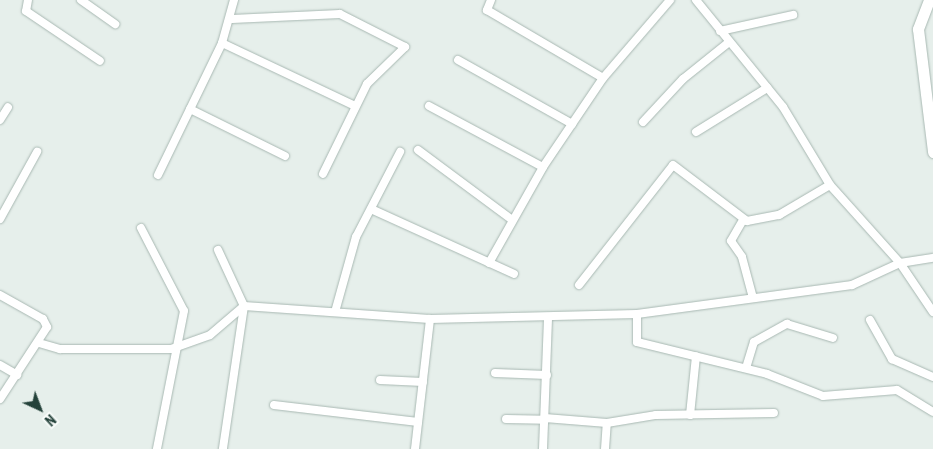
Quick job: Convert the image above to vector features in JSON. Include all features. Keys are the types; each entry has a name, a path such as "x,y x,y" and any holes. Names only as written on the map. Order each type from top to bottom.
{"main road":[{"path":"929,0 918,29 933,152"}],"street":[{"path":"28,0 26,11 100,61"},
{"path":"81,0 115,24"},
{"path":"158,175 222,43 232,19 234,0"},
{"path":"491,0 487,10 603,78"},
{"path":"488,263 543,167 603,78 670,0"},
{"path":"696,0 767,88 830,185 900,263 933,312"},
{"path":"232,19 340,14 405,47 367,84 323,174"},
{"path":"720,31 794,15"},
{"path":"642,122 683,79 729,42"},
{"path":"222,43 355,106"},
{"path":"458,60 572,124"},
{"path":"696,132 767,88"},
{"path":"429,106 543,167"},
{"path":"0,120 8,107"},
{"path":"190,109 285,156"},
{"path":"418,150 512,219"},
{"path":"0,219 37,152"},
{"path":"335,312 345,269 371,209 400,152"},
{"path":"578,285 673,165 743,220 762,221 779,215 830,185"},
{"path":"371,209 514,274"},
{"path":"743,220 731,241 742,257 752,298"},
{"path":"141,228 182,302 177,347 157,449"},
{"path":"218,250 244,306 222,449"},
{"path":"39,343 68,350 177,347 210,335 244,306 430,319 548,318 637,314 852,285 900,263 933,258"},
{"path":"0,295 46,322 39,343 0,400"},
{"path":"637,314 637,342 746,368 823,396 897,390 933,412"},
{"path":"544,449 548,318"},
{"path":"415,449 430,319"},
{"path":"870,320 892,359 933,377"},
{"path":"746,368 754,342 787,324 833,338"},
{"path":"690,414 696,356"},
{"path":"0,364 17,375"},
{"path":"494,373 547,375"},
{"path":"380,380 423,382"},
{"path":"274,405 418,422"},
{"path":"506,419 545,419 606,423 690,414 774,413"},
{"path":"605,449 606,423"}]}
